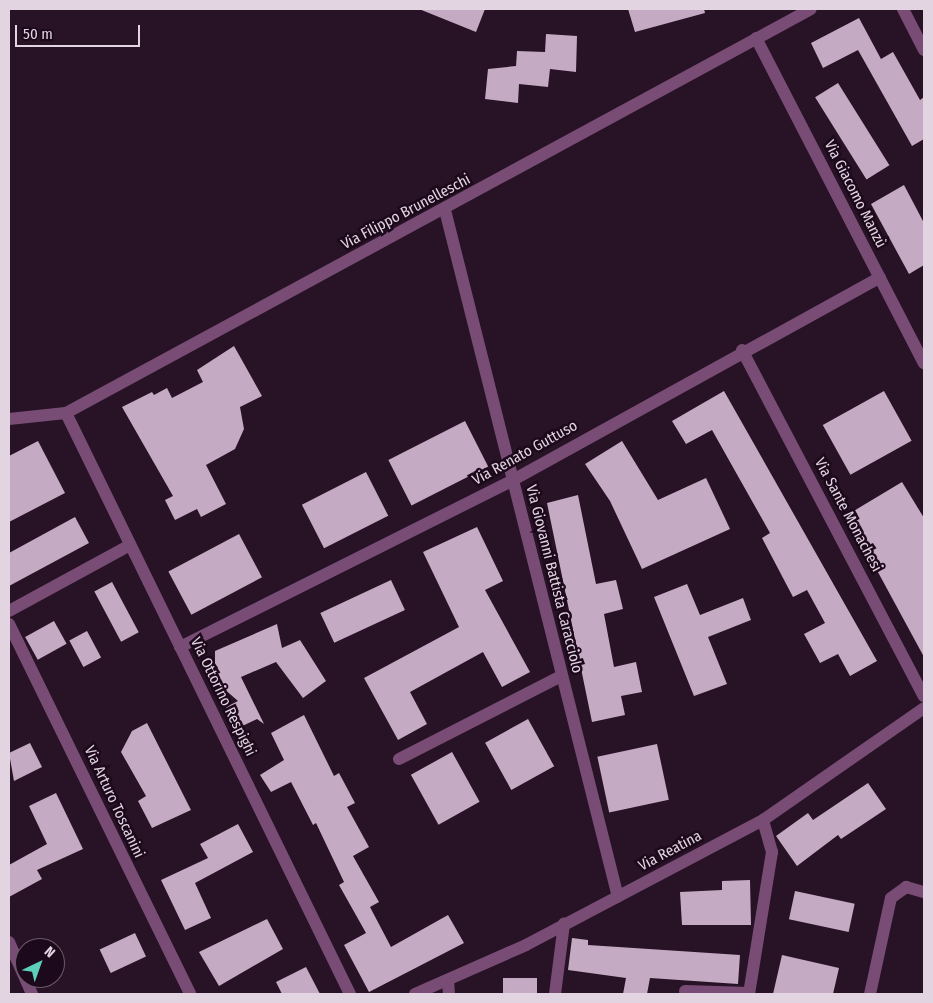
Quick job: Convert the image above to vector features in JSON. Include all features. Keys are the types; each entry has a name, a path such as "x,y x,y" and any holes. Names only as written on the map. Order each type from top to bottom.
{"street":[{"name":"Via Filippo Brunelleschi","path":"9,419 66,413 445,210 811,9"},
{"path":"903,9 924,50"},
{"name":"Via Giacomo Manzù","path":"756,38 924,364"},
{"name":"Via Giovanni Battista Caracciolo","path":"445,210 618,897"},
{"name":"Via Renato Guttuso","path":"180,647 513,480 742,350 880,277"},
{"name":"Via Sante Monachesi","path":"742,350 924,696"},
{"name":"Via Ottorino Respighi","path":"66,413 350,994"},
{"path":"9,611 130,545"},
{"name":"Via Arturo Toscanini","path":"9,624 190,994"},
{"path":"399,759 561,676"},
{"name":"Via Reatina","path":"415,994 448,980 618,897 763,820 924,708"},
{"path":"685,991 749,994 772,852 763,820"},
{"path":"870,994 891,898 906,887 924,892"},
{"path":"554,994 564,924"},
{"path":"9,942 32,994"},
{"path":"448,980 449,994"}],"building":[{"path":"419,9 485,9 476,32"},
{"path":"628,9 704,9 705,13 635,32"},
{"path":"859,18 881,59 893,52 920,100 924,97 924,139 912,146 858,50 823,68 811,43"},
{"path":"546,34 577,36 576,72 550,69 548,87 519,84 518,103 485,99 488,69 516,66 517,51 545,52"},
{"path":"838,83 889,165 867,180 815,97"},
{"path":"904,185 924,223 924,265 909,274 871,204"},
{"path":"234,346 262,396 240,407 244,429 235,449 206,465 226,504 201,517 197,509 175,520 165,500 173,496 122,407 152,392 154,395 167,388 172,398 203,382 197,370"},
{"path":"724,391 877,661 850,676 838,654 820,663 804,634 825,623 807,590 793,597 762,538 770,533 712,430 686,444 672,421"},
{"path":"884,391 912,441 850,475 823,425"},
{"path":"465,421 488,466 412,505 388,460"},
{"path":"38,441 65,493 9,522 9,456"},
{"path":"622,441 658,500 706,478 730,529 642,569 610,501 585,464"},
{"path":"366,472 388,516 324,548 302,505"},
{"path":"902,482 924,518 924,657 847,515"},
{"path":"578,495 596,584 616,580 623,609 604,614 614,667 636,662 642,692 621,696 625,715 592,722 547,503"},
{"path":"75,517 89,543 9,586 9,553"},
{"path":"477,527 503,581 485,590 530,672 502,687 483,652 410,692 427,724 398,740 364,678 459,627 423,552"},
{"path":"239,534 262,577 191,615 168,572"},
{"path":"391,580 405,610 334,643 320,613"},
{"path":"112,582 139,632 121,642 94,591"},
{"path":"687,584 700,615 743,598 751,620 708,637 727,684 694,696 654,597"},
{"path":"54,621 67,644 38,660 25,637"},
{"path":"277,624 282,648 300,640 326,681 303,698 276,662 241,677 264,724 257,719 236,729 226,707 238,701 215,681 215,651"},
{"path":"87,631 101,657 83,667 69,640"},
{"path":"304,715 334,776 339,773 355,803 347,807 369,847 353,856 379,902 370,907 391,947 448,915 464,943 369,992 344,945 366,933 339,885 344,882 316,823 313,825 291,782 271,792 260,775 284,760 271,733"},
{"path":"528,719 554,766 511,790 485,743"},
{"path":"147,723 191,810 152,828 138,801 146,796 121,752 132,731"},
{"path":"30,743 42,767 14,781 9,753"},
{"path":"657,744 669,800 609,812 597,757"},
{"path":"452,752 480,802 439,825 411,775"},
{"path":"868,783 886,809 841,839 838,835 797,866 776,836 808,813 813,820"},
{"path":"56,793 83,849 37,870 42,879 9,897 9,865 47,844 29,806"},
{"path":"238,824 253,852 195,883 211,918 185,930 161,880 208,858 200,844"},
{"path":"750,880 751,925 682,925 680,892 722,890 722,881"},
{"path":"795,891 855,904 849,932 789,919"},
{"path":"267,919 283,949 219,986 199,952"},
{"path":"135,933 146,957 111,973 100,949"},
{"path":"572,938 588,940 588,945 740,955 738,984 650,978 647,994 623,994 626,978 568,970"},
{"path":"782,955 839,968 833,994 773,994"},
{"path":"306,967 320,994 282,994 276,982"},
{"path":"503,978 537,978 537,994 503,994"}]}
